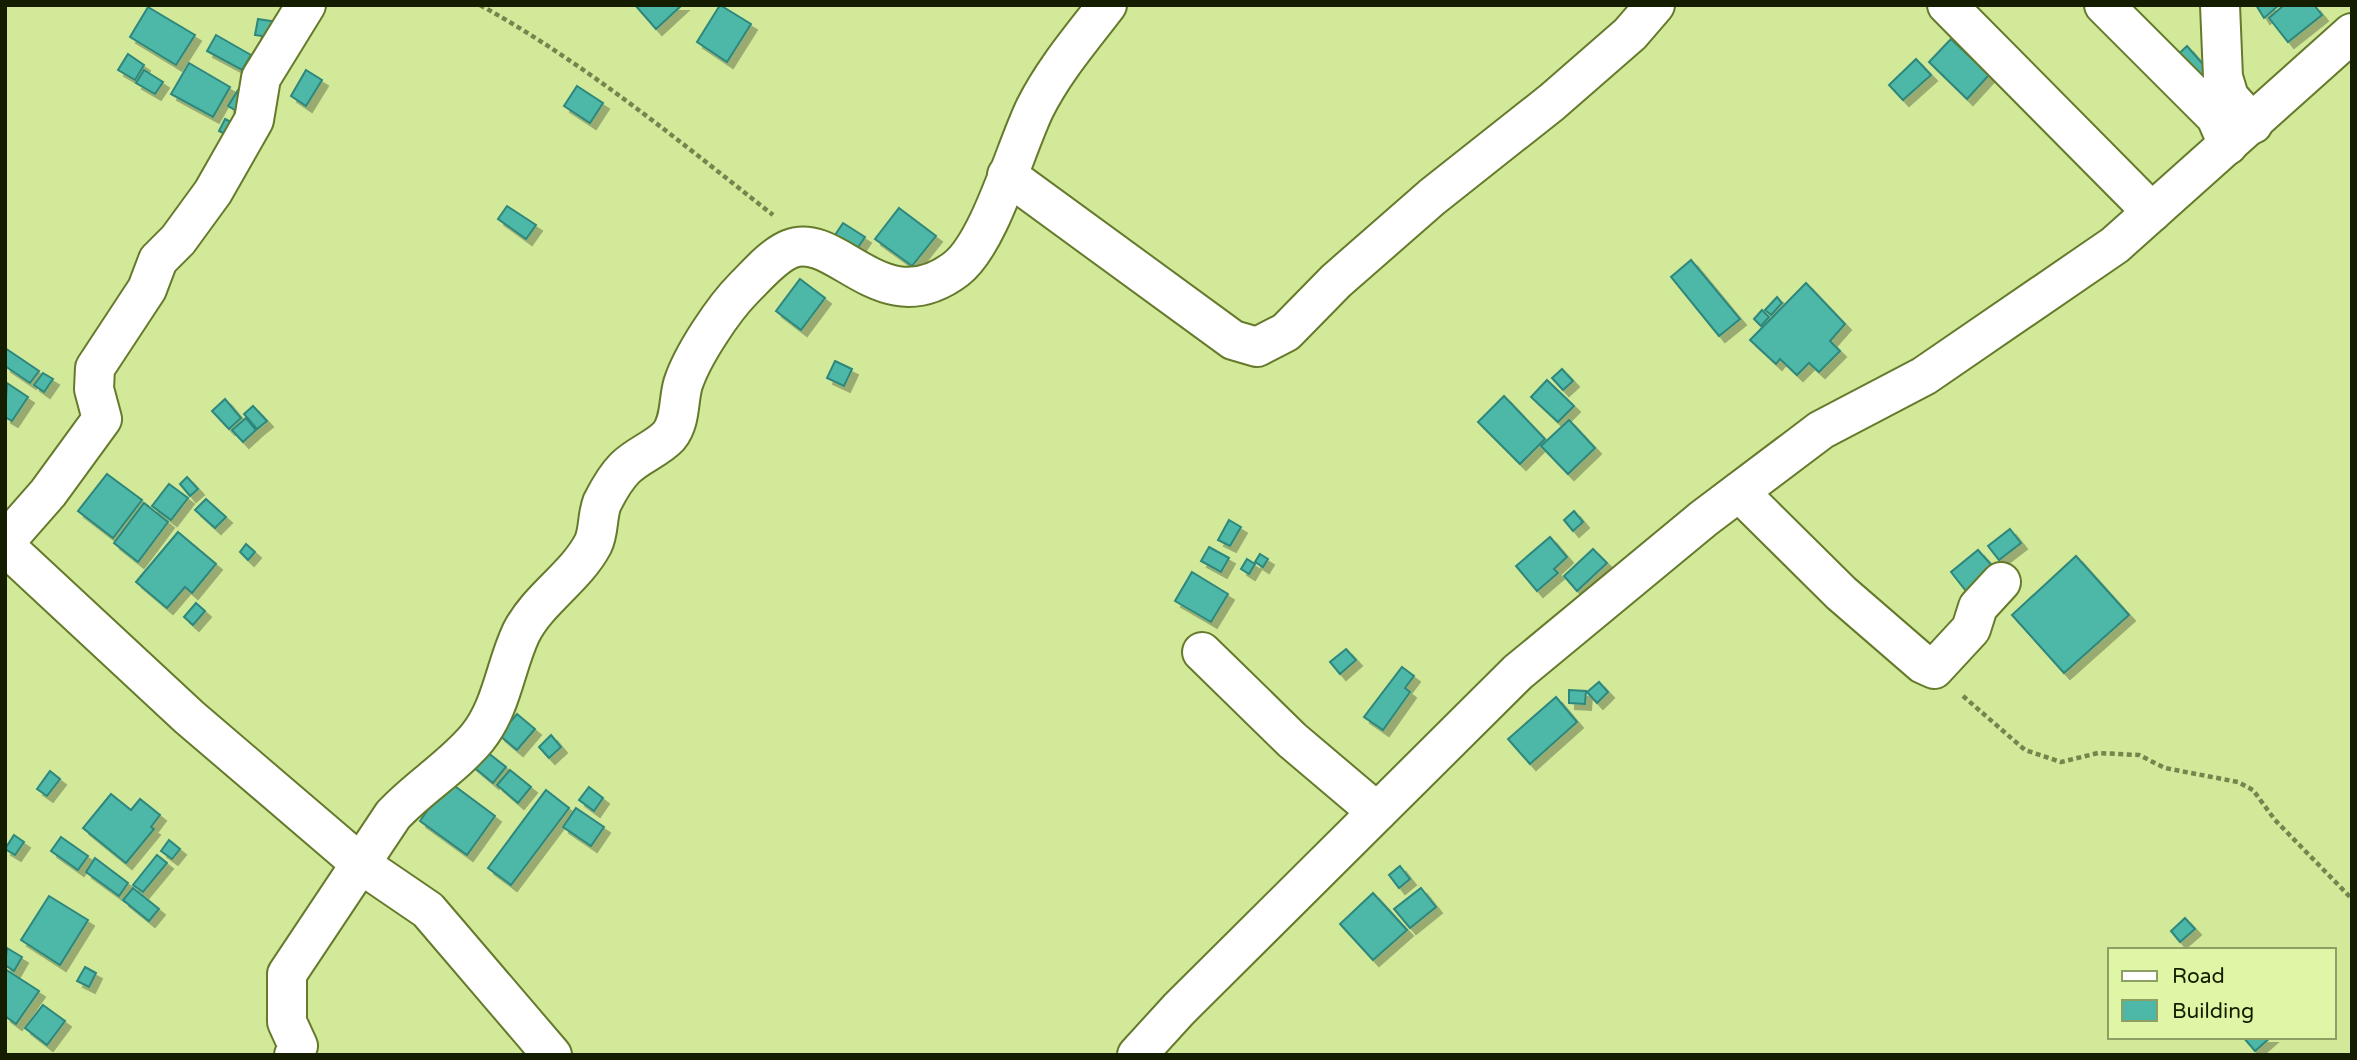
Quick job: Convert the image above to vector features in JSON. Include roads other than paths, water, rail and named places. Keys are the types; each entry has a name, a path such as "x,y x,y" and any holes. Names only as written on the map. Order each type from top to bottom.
{"street":[{"path":"306,5 261,78 254,120 213,192 178,240 158,260 146,289 95,368 94,389 102,419 48,493 5,544 189,718 362,865 428,910 552,1055"},
{"path":"294,1055 298,1046 287,1022 288,974 393,815 411,796 442,775 478,736 509,674 521,633 542,603 593,543 602,503 625,468 669,435 678,418 683,383 710,335 742,290 789,249 812,246 864,276 900,286 922,287 957,268 981,236 1035,108 1056,69 1107,5"},
{"path":"1007,175 1234,340 1257,347 1286,332 1336,281 1432,197 1552,102 1630,34 1655,5"},
{"path":"1947,5 2152,212"},
{"path":"2104,5 2216,117 2241,134"},
{"path":"2220,5 2223,77 2241,134"},
{"path":"1137,1055 1179,1009 1518,672 1739,492 1821,430 1924,376 2115,245 2352,33"},
{"path":"1739,492 1841,593 1923,664 1934,669 1971,629 1978,607 2001,582"},
{"path":"1202,652 1292,740 1377,812"}]}
